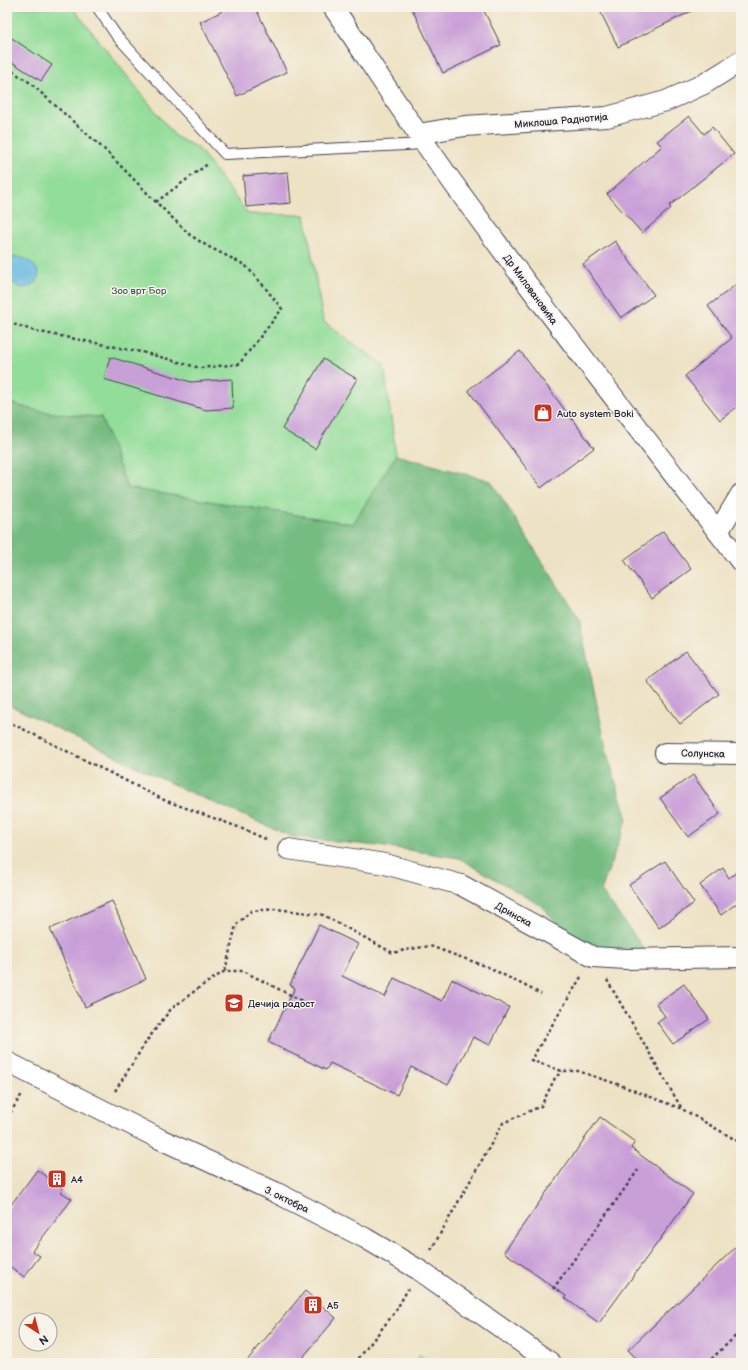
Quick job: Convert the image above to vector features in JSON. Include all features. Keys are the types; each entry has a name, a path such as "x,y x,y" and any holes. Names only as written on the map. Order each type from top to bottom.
{"street":[{"name":"Др Миловановића","path":"333,7 422,139 554,320 741,562"},
{"name":"Миклоша Раднотија","path":"422,139 465,126 607,117 666,101 704,84 741,61"},
{"path":"718,532 741,494"},
{"name":"Солунска","path":"665,753 741,754"},
{"name":"Дринска","path":"288,849 385,864 461,885 593,957 626,959 741,957"},
{"name":"3. октобра","path":"7,1062 160,1139 276,1192 365,1238 419,1270 551,1363"}],"lane":[{"path":"97,7 116,35 225,154 422,139"}],"path":[{"path":"7,68 34,86 106,151 190,235 207,246 245,266 263,285 282,309 239,364 200,368 146,353 34,331 7,322"},
{"path":"156,202 209,163"},
{"path":"7,721 164,800 238,827 288,849"},
{"path":"224,971 236,925 251,911 277,909 323,915 393,953 430,946 488,967 541,994"},
{"path":"682,1109 593,957 531,1060 562,1070 578,1071 591,1075 682,1109 741,1143"},
{"path":"103,1110 148,1039 171,1009 224,971 243,972 312,1006"},
{"path":"354,1363 395,1312 503,1123 541,1106 555,1078 562,1070"},
{"path":"7,1118 15,1105"},
{"path":"553,1288 638,1170"},
{"path":"707,1363 741,1331"}],"green space":[{"name":"Зоо врт Бор","path":"7,7 72,7 176,137 198,148 248,214 305,215 323,321 384,366 396,455 353,524 127,488 101,417 29,409 7,401"},
{"path":"7,401 29,409 101,417 127,488 353,524 396,455 491,481 579,619 608,757 627,819 601,891 649,955 608,950 576,943 540,905 459,858 396,848 293,837 189,792 7,704"},
{"path":"420,1355 431,1363 414,1363"}],"water":[{"path":"7,257 22,258 34,265 39,274 37,282 24,288 11,281 10,274 7,273"}],"building":[{"path":"231,7 255,7 287,72 237,96 200,22"},
{"path":"411,7 482,7 501,45 443,73"},
{"path":"598,7 700,7 618,47"},
{"path":"7,35 52,65 41,81 7,59"},
{"path":"689,116 704,134 712,127 734,154 669,206 671,208 642,233 607,194 662,146 657,141"},
{"path":"288,172 291,203 246,207 243,176"},
{"path":"615,241 654,295 621,318 583,264"},
{"path":"741,281 741,404 720,420 685,376 732,338 708,306"},
{"path":"520,351 594,448 541,488 468,390"},
{"path":"110,357 191,382 232,379 233,408 206,410 104,379"},
{"path":"323,359 357,379 315,449 282,429"},
{"path":"663,531 691,569 652,598 624,560"},
{"path":"686,651 719,694 680,724 647,681"},
{"path":"693,775 720,814 688,837 660,798"},
{"path":"665,861 694,903 659,928 629,885"},
{"path":"723,868 729,878 741,869 741,900 721,915 700,885"},
{"path":"112,901 146,979 85,1007 50,929"},
{"name":"Дечија радост","path":"319,925 358,944 342,976 385,997 394,978 442,1001 452,979 509,1007 490,1045 473,1037 448,1085 411,1067 397,1095 330,1063 326,1070 268,1042 295,988 290,985"},
{"path":"684,984 709,1019 673,1044 657,1022 665,1016 656,1004"},
{"path":"600,1117 635,1142 631,1148 693,1194 599,1323 565,1298 566,1296 504,1252"},
{"path":"37,1170 63,1189 61,1192 72,1199 32,1251 40,1256 24,1277 7,1264 7,1210"},
{"path":"741,1242 741,1363 641,1363 628,1350"},
{"path":"305,1291 336,1318 298,1363 245,1363"}],"place":[{"name":"Auto system Boki","path":"543,413"},
{"name":"Дечија радост","path":"234,1003"},
{"name":"A4","path":"57,1179"},
{"name":"A5","path":"313,1305"}]}
